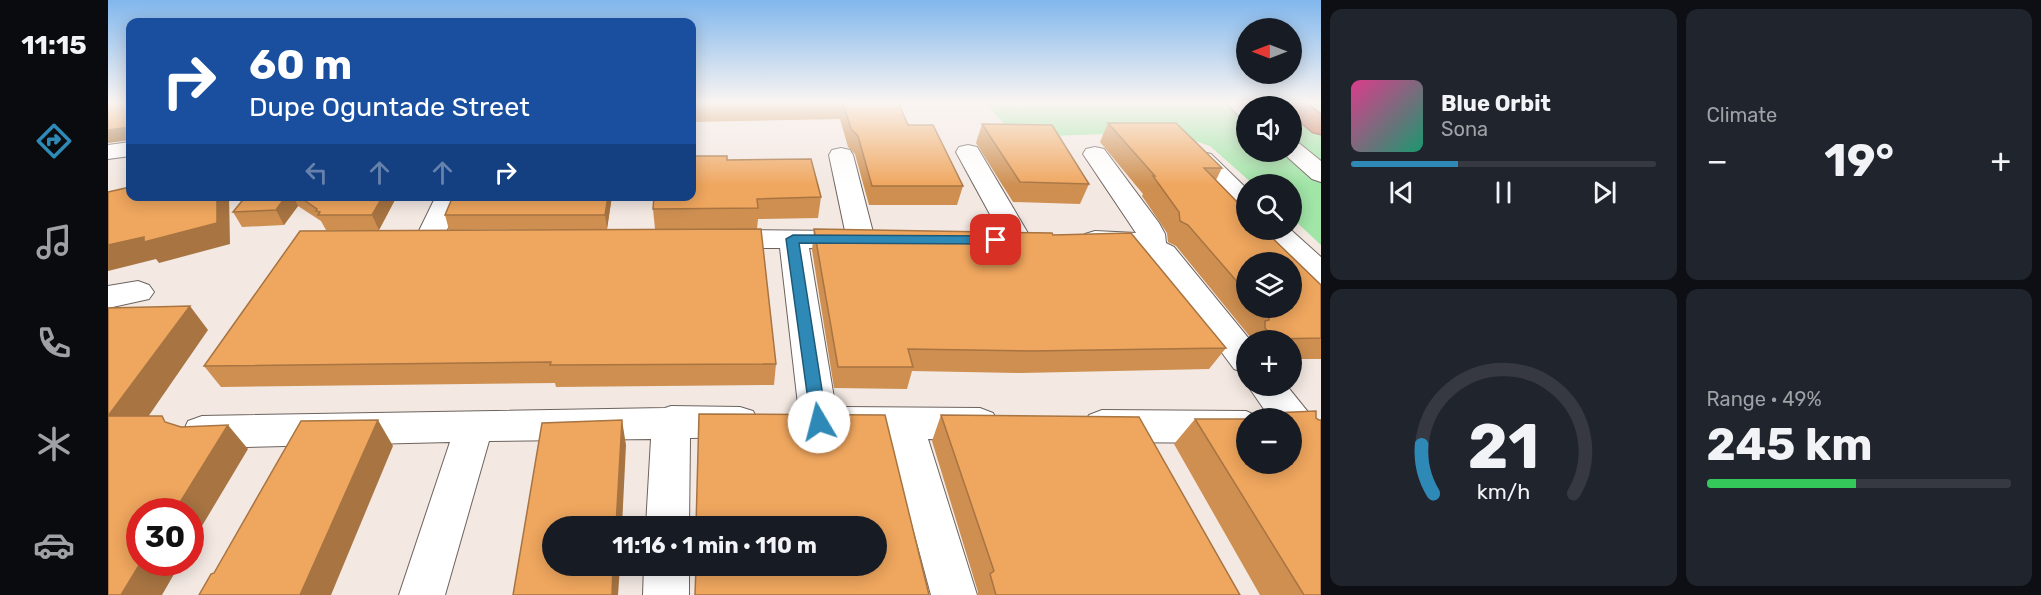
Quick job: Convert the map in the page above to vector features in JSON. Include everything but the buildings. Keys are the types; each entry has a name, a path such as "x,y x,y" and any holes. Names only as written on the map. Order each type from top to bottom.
{"street":[{"path":"108,152 126,150"},
{"path":"969,152 1029,240 985,240"},
{"path":"1095,154 1145,223 1151,234 1152,246"},
{"path":"699,239 873,240 841,155"},
{"path":"1302,158 1321,174"},
{"path":"1202,159 1236,192"},
{"path":"445,201 417,241 463,240"},
{"path":"793,239 793,422"},
{"path":"1074,240 1129,241 1152,246 1164,254 1236,347"},
{"path":"1285,240 1321,274"},
{"path":"1275,396 1304,428"},
{"path":"668,516 671,422"},
{"path":"202,432 671,422 1020,425"},
{"path":"904,423 954,595"},
{"path":"1066,425 1236,427"},
{"path":"422,595 474,426"},
{"path":"1136,426 1158,466"},
{"path":"283,472 306,431"},
{"path":"666,595 667,576"}],"green space":[{"path":"1009,130 1236,130 1236,162 1302,162 1302,130 1321,130 1321,245 1302,227 1302,174 1242,174 1210,146 1169,132 1016,137"}],"route":[{"path":"819,422 793,239 996,240"}]}
